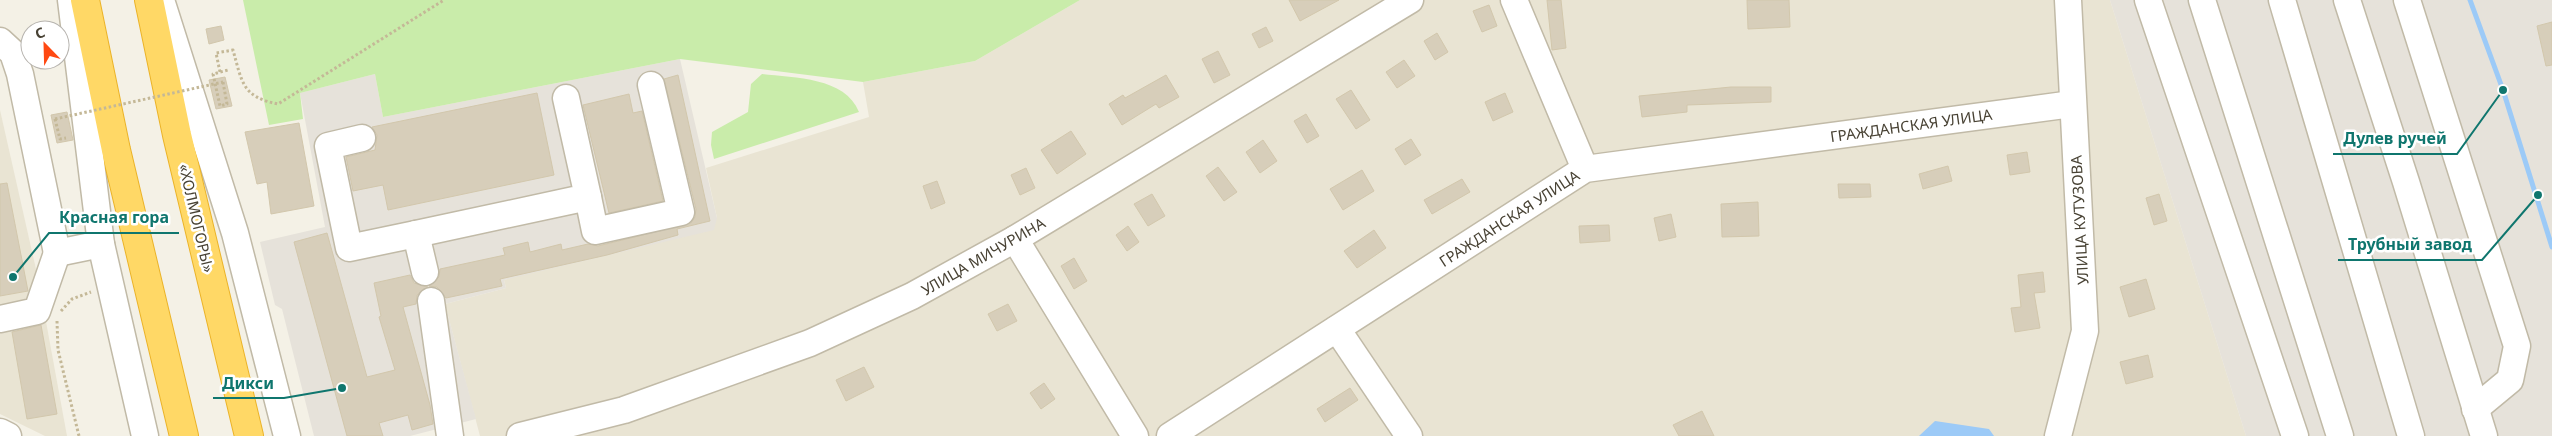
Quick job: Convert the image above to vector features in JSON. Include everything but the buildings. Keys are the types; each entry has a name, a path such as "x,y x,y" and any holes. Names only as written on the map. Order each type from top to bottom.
{"highway":[{"path":"85,0 116,150 184,436"},
{"name":"«ХОЛМОГОРЫ»","path":"149,0 178,135 249,436"}],"street":[{"path":"71,0 101,244 145,436"},
{"path":"160,0 235,233 287,432"},
{"name":"УЛИЦА МИЧУРИНА","path":"520,436 624,410 810,343 912,296 1015,239 1410,0"},
{"path":"1514,0 1585,169"},
{"name":"УЛИЦА КУТУЗОВА","path":"2058,436 2085,331 2068,0"},
{"path":"2148,0 2295,436"},
{"path":"2202,0 2340,436"},
{"path":"2282,0 2412,436"},
{"path":"2347,0 2406,182 2484,436"},
{"path":"2407,0 2518,346 2510,380 2476,410"},
{"path":"0,41 13,53 20,74 57,253 37,311 0,319"},
{"path":"566,98 595,231 681,212 651,85"},
{"name":"ГРАЖДАНСКАЯ УЛИЦА","path":"1170,436 1585,169 2072,104"},
{"path":"362,138 328,146 350,248 588,197"},
{"path":"416,234 425,272"},
{"path":"1015,239 1135,436"},
{"path":"57,253 101,244"},
{"path":"431,301 450,436"},
{"path":"1337,329 1409,436"},
{"path":"0,432 8,436"}],"path":[{"path":"220,72 216,53 233,50 242,83 259,100 278,104 444,0"},
{"path":"67,129 69,138 60,140 55,119 223,82 228,104 220,106 213,74 228,70"},
{"path":"63,113 65,121"},
{"path":"79,436 58,350 57,320 61,310 72,299 96,290"}],"shaded area":[{"path":"1080,0 2110,0 2246,436 480,436 445,304 506,288 504,280 717,218 706,168 869,117 863,82 975,61"},
{"path":"2110,0 2552,0 2552,436 2246,436"},
{"path":"680,59 717,218 714,230 504,280 506,288 445,304 476,419 410,436 314,436 282,309 275,305 260,242 325,227 300,93 375,74 383,117"},
{"path":"0,110 38,278 67,436 45,436 0,414"}],"green space":[{"path":"243,0 1080,0 975,61 863,82 680,59 383,117 375,74 300,93 303,119 269,125"},
{"path":"762,74 818,81 831,86 843,92 852,100 859,112 714,159 711,145 712,132 748,112 751,84"}],"water":[{"path":"1935,421 1989,429 1994,436 1919,436"}],"waterway":[{"path":"2470,0 2503,90 2552,247"}],"place":[{"name":"Дулев ручей","path":"2503,90"},
{"name":"Трубный завод","path":"2538,195"},
{"name":"Красная гора","path":"13,277"},
{"name":"Дикси","path":"342,388"}]}
